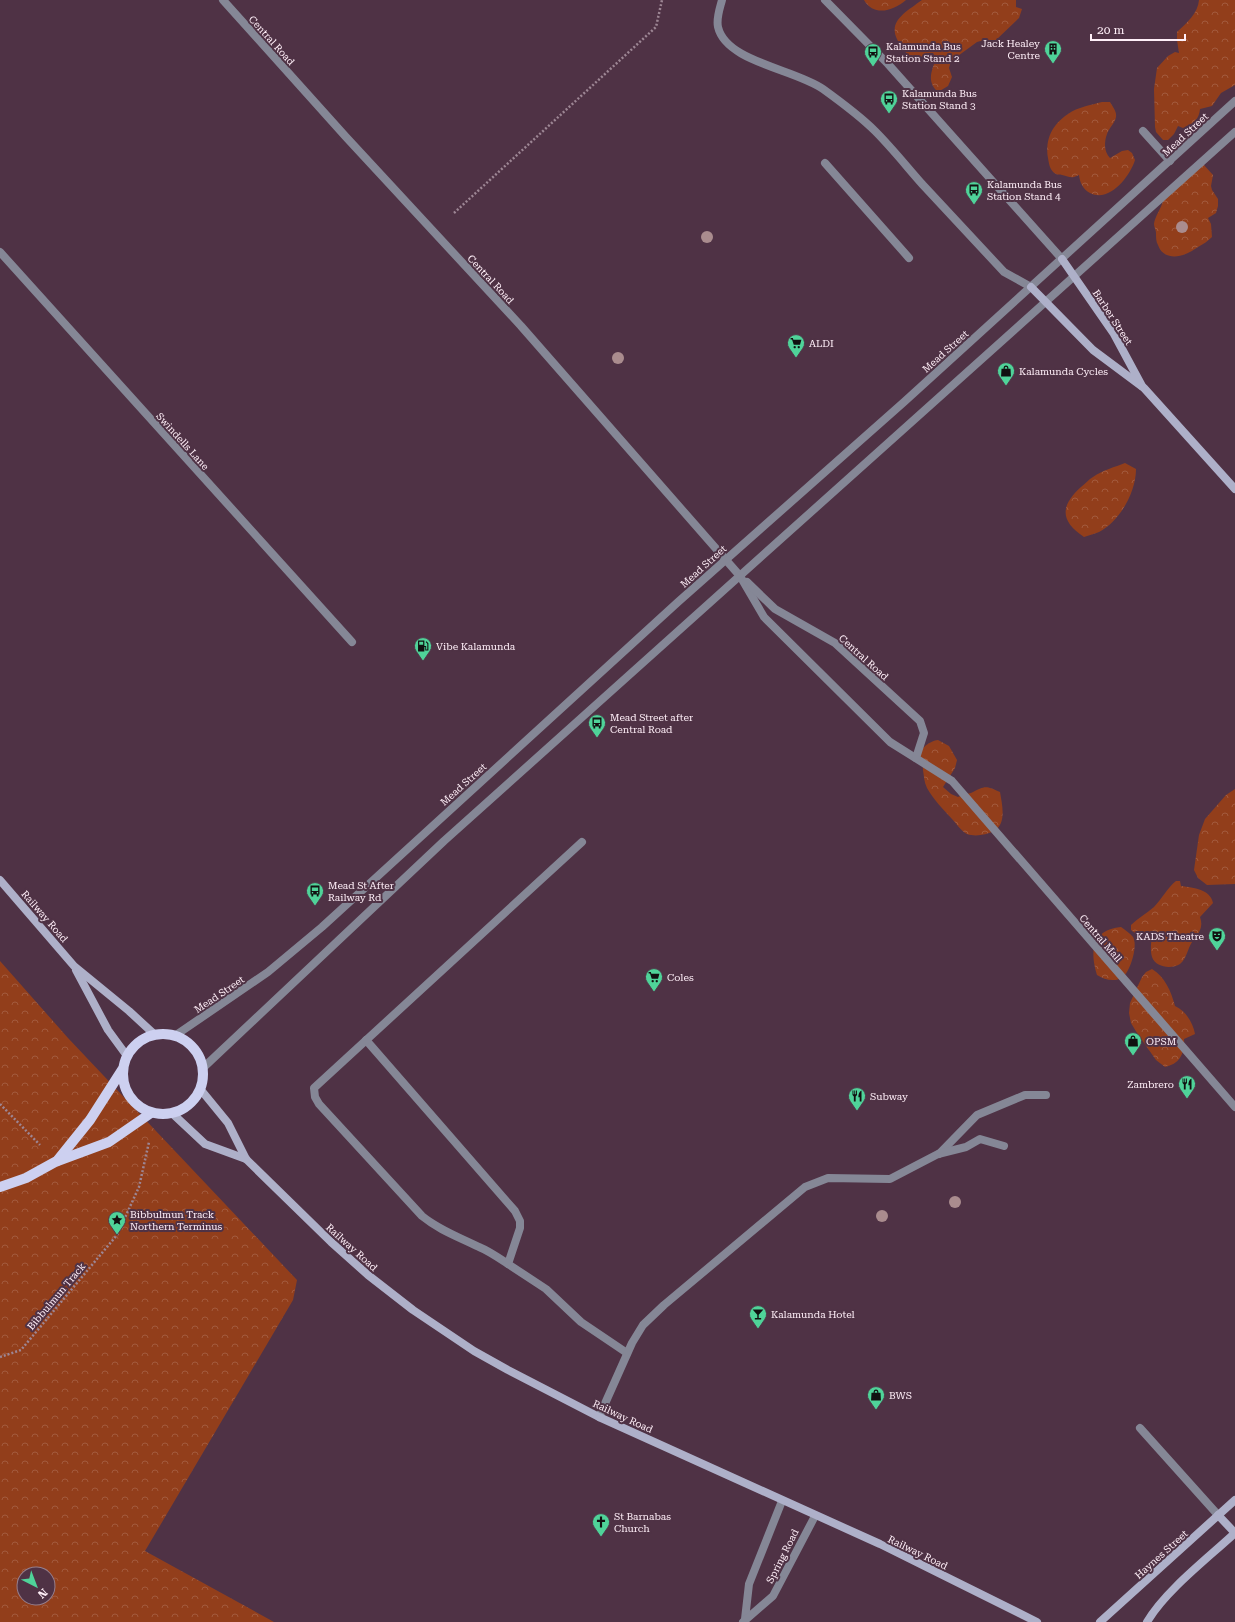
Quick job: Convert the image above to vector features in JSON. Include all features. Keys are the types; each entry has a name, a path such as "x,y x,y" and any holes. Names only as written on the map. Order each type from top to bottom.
{"main road":[{"path":"55,1162 90,1120 122,1070 127,1056 138,1042 154,1034 176,1035 189,1042 198,1053 204,1067 204,1078 201,1090 192,1103 174,1115 151,1113 135,1104 128,1094 125,1089 122,1070"},
{"path":"0,1187 26,1178 55,1162 109,1142 151,1113"}],"street":[{"name":"Central Road","path":"223,0 346,137 521,326 740,576 775,609 835,643 920,721 924,733 916,758"},
{"path":"722,0 718,12 717,26 724,40 736,52 757,62 800,76 822,88 847,107 875,131 1004,272 1032,287"},
{"path":"825,0 888,64 1062,259"},
{"name":"Mead Street","path":"176,1035 268,972 322,927 725,559 904,402 1235,101"},
{"path":"1143,131 1170,161"},
{"path":"204,1067 444,841 1235,132"},
{"path":"825,163 909,258"},
{"name":"Swindells Lane","path":"0,252 352,642"},
{"name":"Barber Street","path":"1062,259 1114,334 1144,388"},
{"name":"Barber Street","path":"1032,287 1093,350 1144,388 1235,489"},
{"name":"Central Road","path":"740,576 764,618 890,742 952,782"},
{"name":"Central Mall","path":"952,782 1235,1107"},
{"path":"582,842 314,1088 315,1097 319,1104 427,1220 444,1231 480,1247 546,1289 582,1322 627,1353"},
{"name":"Railway Road","path":"0,880 74,966 129,1011 154,1034"},
{"name":"Railway Road","path":"74,966 108,1030 127,1056"},
{"path":"366,1040 515,1212 520,1221 520,1228 508,1264"},
{"name":"Railway Road","path":"201,1090 228,1123 246,1159 331,1242 368,1275 413,1310 474,1351 599,1417 815,1516 880,1544 1036,1622"},
{"path":"938,1154 976,1114 1025,1095 1046,1095"},
{"name":"Railway Road","path":"174,1115 205,1144 246,1159"},
{"path":"599,1417 627,1353 644,1325 664,1304 805,1186 828,1178 890,1180 938,1154 966,1147 980,1138 1004,1146"},
{"path":"1140,1428 1235,1533 1183,1581 1153,1612 1147,1622"},
{"name":"Haynes Street","path":"1100,1622 1235,1500"},
{"name":"Spring Road","path":"744,1620 748,1584 782,1501"},
{"name":"Spring Road","path":"744,1620 773,1596 815,1516"}],"path":[{"path":"454,213 656,27 662,0"},
{"path":"0,1104 55,1162"},
{"name":"Bibbulmun Track","path":"0,1357 21,1350 117,1235 139,1187 148,1142"}],"green space":[{"path":"864,0 906,0 890,9 878,10 873,9"},
{"path":"922,0 1016,0 1016,7 1022,9 1019,18 996,40 984,40 977,42 951,61 949,68 952,77 948,86 938,92 934,88 931,80 936,58 933,53 929,53 912,61 897,40 895,32 895,26 902,15"},
{"path":"1199,0 1235,0 1235,85 1221,93 1212,106 1200,109 1197,119 1193,123 1183,128 1178,126 1174,134 1168,140 1163,140 1156,132 1155,127 1154,89 1157,68 1168,56 1175,52 1179,53 1177,32 1197,9"},
{"path":"1102,102 1110,102 1116,115 1105,140 1105,147 1108,156 1110,158 1122,151 1128,150 1132,153 1135,160 1129,173 1118,186 1105,194 1097,195 1085,190 1079,175 1070,177 1054,173 1050,167 1047,151 1051,133 1062,118 1085,106"},
{"path":"1203,164 1213,175 1211,186 1218,199 1216,213 1208,218 1211,224 1212,237 1204,244 1190,252 1180,256 1169,256 1161,250 1157,244 1154,224 1156,218 1163,201"},
{"path":"1125,463 1136,469 1130,496 1114,521 1097,533 1084,537 1070,525 1067,519 1066,507 1069,501 1081,487 1092,478"},
{"path":"938,740 949,746 957,760 955,768 943,787 951,794 958,797 985,787 1000,792 1003,813 1001,824 994,831 988,834 980,835 967,834 938,804 929,792 925,784 920,755 925,746"},
{"path":"1235,789 1235,884 1207,885 1198,878 1194,870 1199,835 1205,819 1226,795"},
{"path":"1176,881 1180,881 1181,886 1205,892 1209,895 1213,903 1200,917 1200,931 1192,942 1186,957 1177,966 1169,967 1157,963 1152,957 1151,945 1153,933 1148,931 1136,934 1131,930 1131,925 1154,907"},
{"path":"1121,927 1133,937 1135,945 1133,957 1127,973 1124,976 1118,980 1103,978 1097,975 1094,958 1095,943 1098,937 1104,932"},
{"path":"0,961 68,1038 297,1280 293,1300 145,1551 274,1622 0,1622"},
{"path":"1152,969 1164,980 1172,995 1175,1006 1179,1008 1188,1018 1193,1026 1195,1034 1184,1039 1184,1049 1178,1061 1165,1067 1156,1060 1137,1033 1131,1023 1129,1013 1130,1003 1142,977 1146,972"}],"place":[{"name":"Jack Healey Centre","path":"1053,64"},
{"name":"Kalamunda Bus Station Stand 2","path":"873,67"},
{"name":"Kalamunda Bus Station Stand 3","path":"889,114"},
{"name":"Kalamunda Bus Station Stand 4","path":"974,205"},
{"name":"ALDI","path":"796,358"},
{"name":"Kalamunda Cycles","path":"1006,386"},
{"name":"Vibe Kalamunda","path":"423,661"},
{"name":"Mead Street after Central Road","path":"597,738"},
{"name":"Mead St After Railway Rd","path":"315,906"},
{"name":"KADS Theatre","path":"1217,951"},
{"name":"Coles","path":"654,992"},
{"name":"OPSM","path":"1133,1056"},
{"name":"Zambrero","path":"1187,1099"},
{"name":"Subway","path":"857,1111"},
{"name":"Bibbulmun Track Northern Terminus","path":"117,1235"},
{"name":"Kalamunda Hotel","path":"758,1329"},
{"name":"BWS","path":"876,1410"},
{"name":"St Barnabas Church","path":"601,1537"}]}
